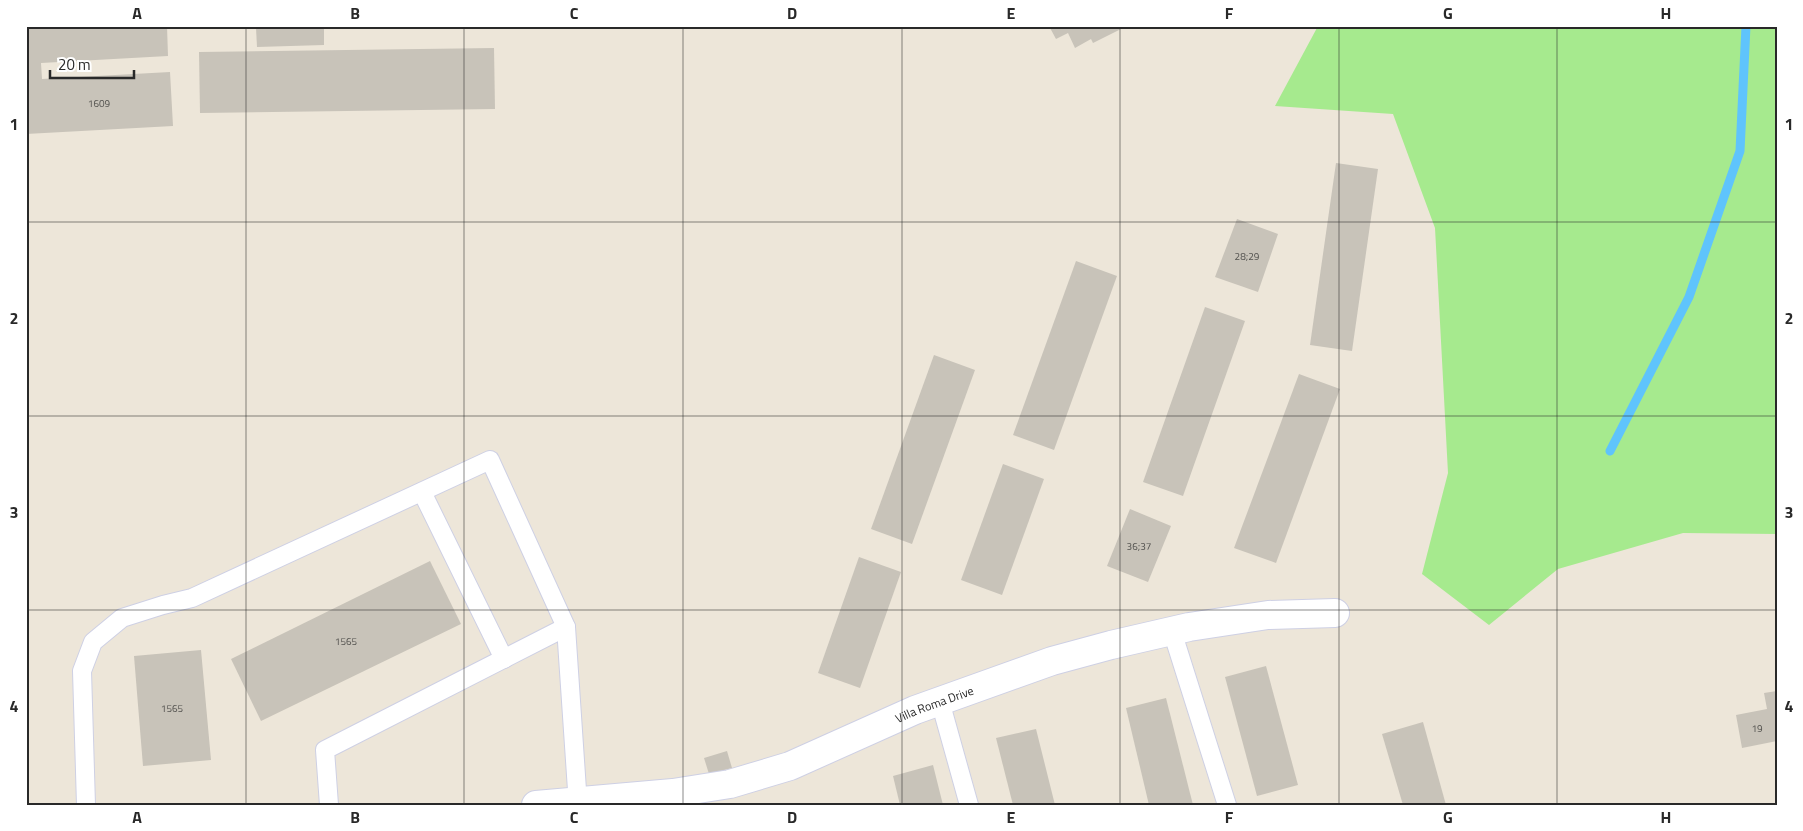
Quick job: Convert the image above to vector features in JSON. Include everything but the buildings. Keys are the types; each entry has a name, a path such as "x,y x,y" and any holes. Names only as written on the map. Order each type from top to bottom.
{"street":[{"name":"Villa Roma Drive","path":"536,805 578,803 673,793 700,796 730,784 790,766 915,710 1052,661 1111,644 1172,631 1268,615 1335,613"}],"lane":[{"path":"86,805 82,671 92,642 122,618 192,598 490,460 566,627 578,803"},
{"path":"422,492 504,659"},
{"path":"329,805 325,750 566,627"},
{"path":"1172,631 1227,805"},
{"path":"940,701 969,805"}],"green space":[{"path":"1318,26 1777,26 1777,534 1683,533 1558,569 1489,625 1422,574 1448,473 1435,228 1393,114 1275,106"}],"waterway":[{"path":"1610,451 1689,297 1740,151 1746,26"}]}
